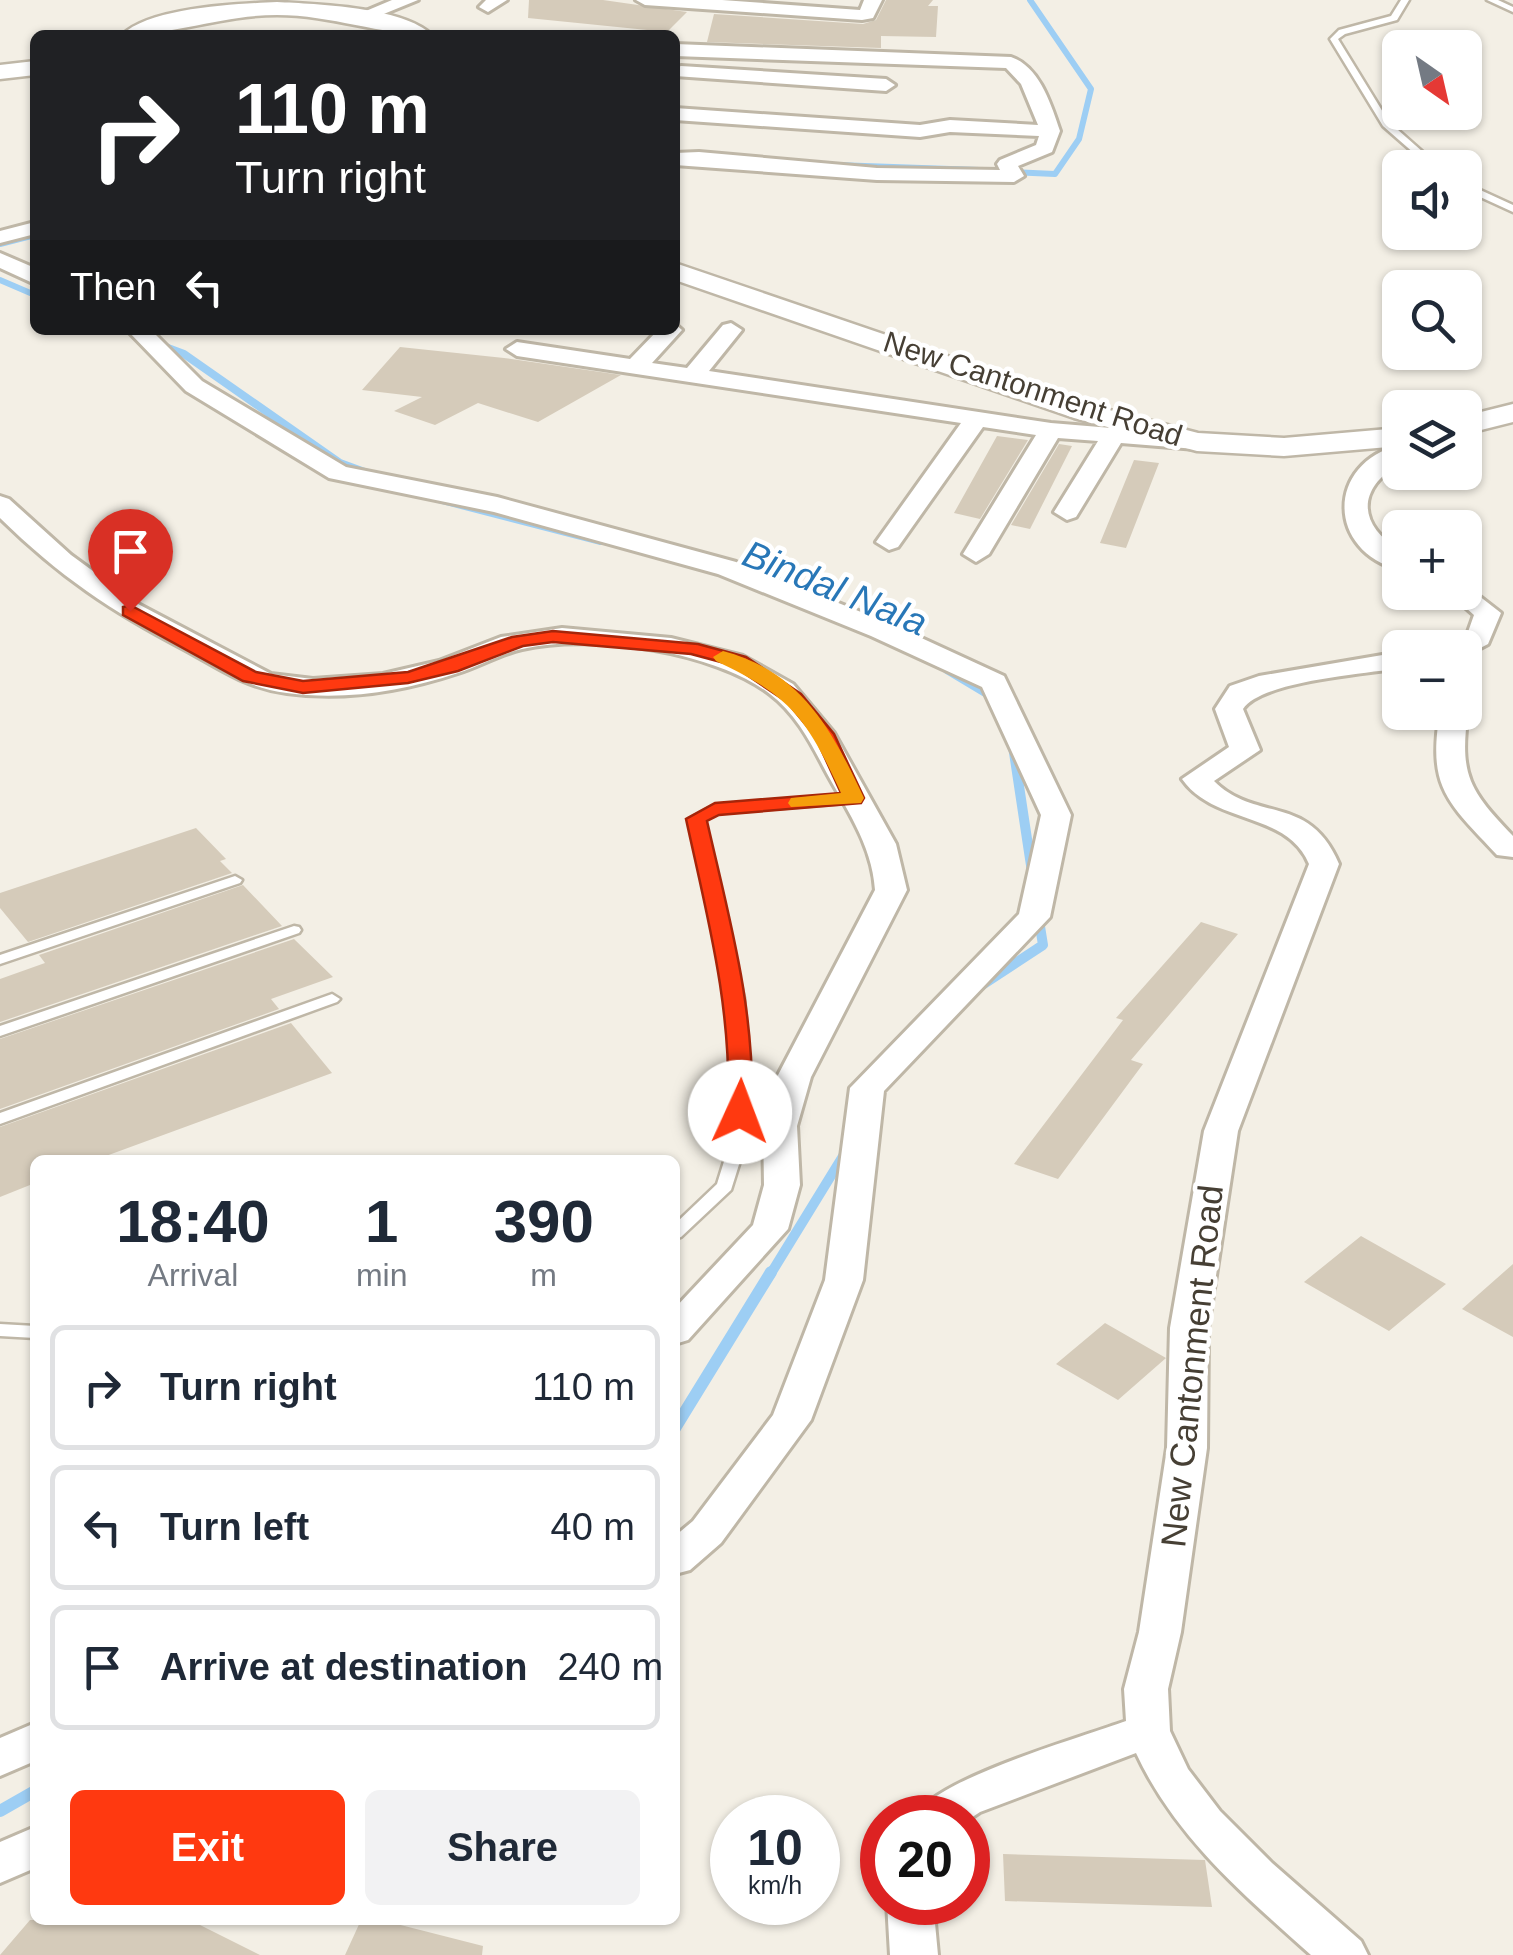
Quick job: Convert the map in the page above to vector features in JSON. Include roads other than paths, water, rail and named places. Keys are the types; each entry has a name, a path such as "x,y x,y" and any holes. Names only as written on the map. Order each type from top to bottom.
{"street":[{"path":"363,16 409,0"},
{"path":"645,0 693,19 862,16 873,0"},
{"path":"146,30 178,18 231,9 300,8 363,16 406,30"},
{"path":"680,50 1011,63 1019,67 1030,86 1050,131 1045,148 1007,164 1014,176 877,174 680,159"},
{"path":"0,72 30,69"},
{"path":"680,71 886,85"},
{"path":"680,115 767,124 1050,131"},
{"path":"0,237 30,229"},
{"path":"0,259 30,274"},
{"name":"New Cantonment Road","path":"680,273 1084,412 1197,442 1284,447 1382,439"},
{"path":"692,377 731,330"},
{"path":"143,335 194,386 264,432 338,472 497,505 727,568 882,630 994,682 1056,815 1034,918 868,1088 844,1280 791,1420 707,1532 680,1555"},
{"path":"634,368 666,335"},
{"path":"517,349 1051,430 1197,442"},
{"path":"1482,421 1513,414"},
{"path":"888,542 976,419"},
{"path":"976,554 1051,430"},
{"path":"1068,512 1112,436"},
{"path":"1382,465 1368,475 1358,494 1354,516 1362,536 1382,550"},
{"path":"0,504 57,560 130,611 231,667 268,682 303,687 408,678 451,667 519,641 553,636 692,648 739,661 794,698 824,734 892,866 892,890 794,1077 780,1126 782,1185 770,1228 680,1326"},
{"path":"1482,601 1513,609"},
{"path":"1482,608 1488,613 1482,631"},
{"name":"New Cantonment Road","path":"1344,1955 1256,1877 1204,1824 1170,1780 1148,1731 1146,1689 1160,1632 1186,1448 1189,1328 1221,1131 1324,864 1321,849 1305,832 1209,792 1197,779 1245,750 1229,709 1240,692 1269,682 1382,663"},
{"path":"1452,730 1447,769 1452,784 1508,849"},
{"path":"975,1795 1148,1731"},
{"path":"0,1758 30,1743"},
{"path":"0,1864 30,1849"},
{"path":"912,1925 914,1955"}],"lane":[{"path":"1404,0 1394,18 1342,32 1334,39 1386,124 1416,150"},
{"path":"1491,0 1513,10"},
{"path":"1482,194 1513,209"},
{"path":"680,1228 725,1186 739,1139 742,1058 736,998 696,819 715,810 854,798"},
{"path":"0,960 235,880"},
{"path":"0,1032 294,930"},
{"path":"0,1120 332,999"},
{"path":"0,1330 30,1332"}],"waterway":[{"name":"Bindal Nala","path":"1011,172 1055,174 1079,139 1091,89 1030,0"},
{"name":"Bindal Nala","path":"836,165 979,170"},
{"name":"Bindal Nala","path":"0,244 30,236"},
{"name":"Bindal Nala","path":"0,280 30,293"},
{"name":"Bindal Nala","path":"160,345 184,354 340,463 370,474"},
{"name":"Bindal Nala","path":"438,499 600,541"},
{"name":"Bindal Nala","path":"947,670 992,697"},
{"name":"Bindal Nala","path":"1013,746 1032,872"},
{"name":"Bindal Nala","path":"979,987 1043,945 1038,914"},
{"name":"Bindal Nala","path":"770,1275 848,1148"},
{"name":"Bindal Nala","path":"680,1420 771,1272"},
{"name":"Bindal Nala","path":"0,1811 30,1794"}]}
